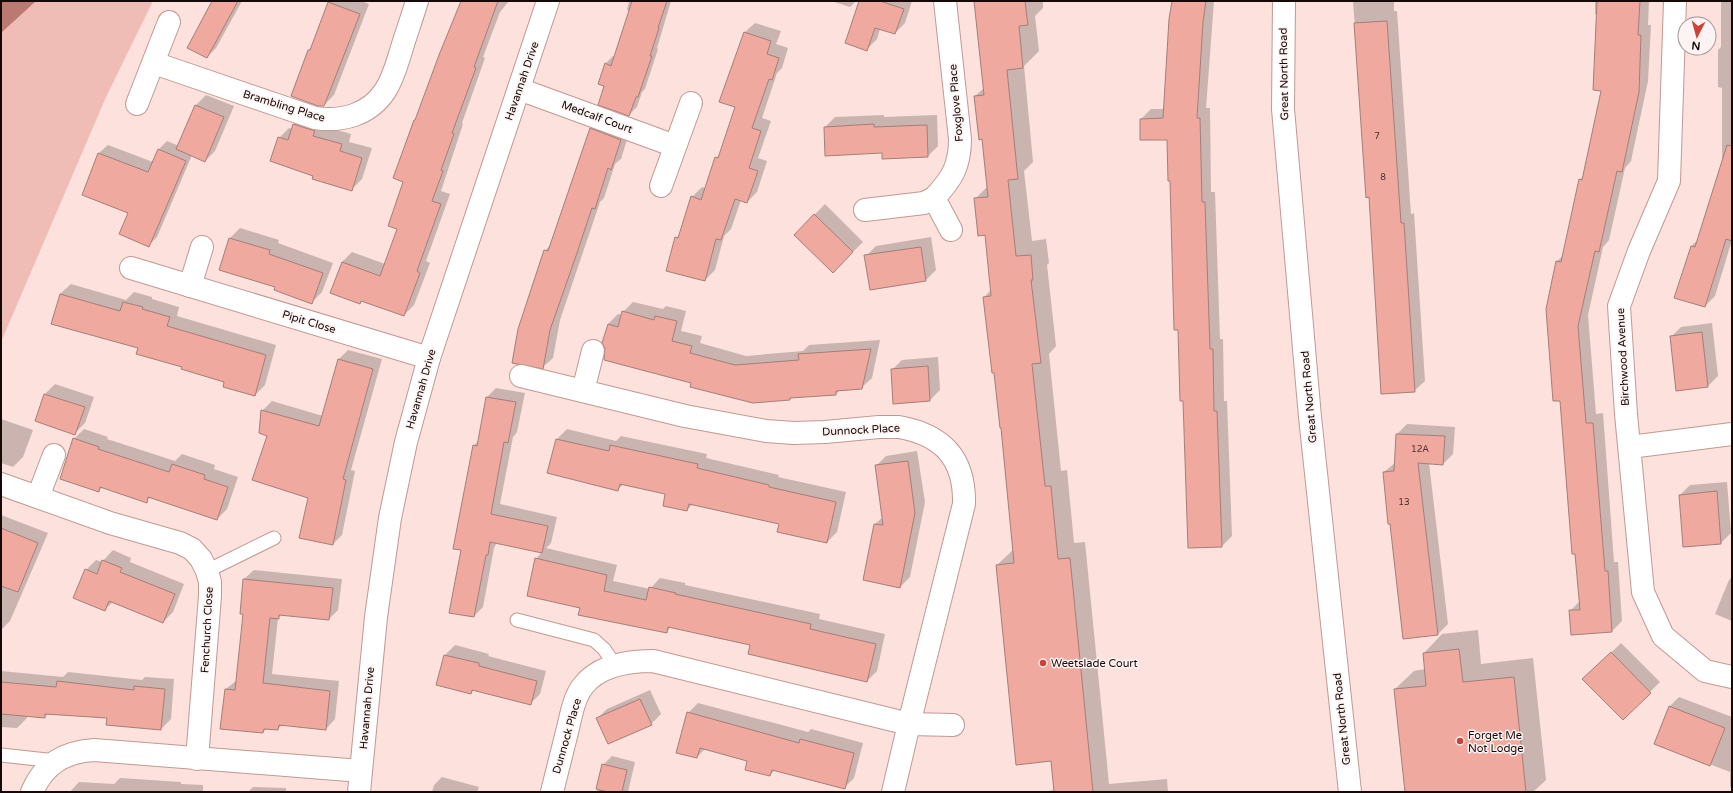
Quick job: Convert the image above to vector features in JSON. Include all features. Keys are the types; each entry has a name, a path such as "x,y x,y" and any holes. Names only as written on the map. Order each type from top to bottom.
{"street":[{"name":"Brambling Place","path":"154,63 315,118 328,120 354,116 377,102 386,91 392,78 417,1"},
{"name":"Havannah Drive","path":"360,782 376,617 390,518 406,442 429,358 548,1"},
{"name":"Foxglove Place","path":"934,198 958,166 960,152 945,1"},
{"name":"Great North Road","path":"1284,1 1285,125 1310,417 1350,792"},
{"name":"Birchwood Avenue","path":"1675,1 1669,181 1639,251 1619,306 1630,447 1643,592 1663,636 1705,671 1732,677"},
{"path":"137,104 169,22"},
{"name":"Medcalf Court","path":"519,89 676,146"},
{"path":"661,186 691,103"},
{"path":"865,210 924,203 934,198 951,230"},
{"path":"190,286 202,247"},
{"name":"Pipit Close","path":"131,268 429,358"},
{"path":"583,391 593,351"},
{"name":"Dunnock Place","path":"521,376 685,416 766,431 794,433 899,427 915,430 930,436 947,448 960,468 965,490 964,504 893,792"},
{"path":"1630,447 1732,434"},
{"path":"38,497 54,455"},
{"name":"Fenchurch Close","path":"1,484 110,523 180,543 192,549 201,559 207,571 210,582 210,596 197,759"},
{"name":"Dunnock Place","path":"552,792 574,702 583,686 598,673 616,665 634,661 653,661 909,724"},
{"path":"909,724 953,725"},
{"path":"32,792 43,771 56,761 81,751 94,750 197,759 360,782"}],"lane":[{"path":"207,571 274,538"},
{"path":"517,620 594,640 604,649 616,665"},
{"path":"1,755 56,761"}],"shaded area":[{"path":"1,1 153,1 106,97 1,342"},
{"path":"1,1 36,1 1,33"}],"building":[{"path":"212,1 238,1 207,58 187,48"},
{"path":"461,1 498,1 474,67 476,68 452,133 454,134 432,201 441,204 417,271 420,273 404,316 361,301 360,304 330,293 342,262 380,276 397,229 388,226 403,182 393,178"},
{"path":"632,1 667,1 650,56 652,56 638,97 636,97 629,116 598,105 604,86 598,84 605,63 611,66"},
{"path":"859,1 880,1 904,9 895,34 875,28 867,51 845,43"},
{"path":"974,1 1025,1 1028,25 1019,26 1023,68 1007,70 1018,179 1008,180 1016,256 1031,255 1033,280 1031,280 1041,363 1032,364 1045,486 1051,486 1058,559 1070,558 1093,792 1054,792 1051,761 1016,765 996,565 1014,563 1001,428 994,373 992,373 983,297 991,296 985,235 978,236 974,198 988,197 982,139 979,140 974,96 984,95"},
{"path":"1172,1 1206,1 1203,22 1197,118 1200,118 1202,202 1205,202 1210,349 1213,349 1214,411 1217,411 1222,547 1188,548 1183,401 1180,401 1178,330 1174,330 1170,181 1168,181 1167,140 1140,140 1140,119 1163,118 1169,19"},
{"path":"1597,1 1640,1 1638,35 1641,35 1639,92 1622,172 1617,171 1599,252 1595,251 1578,326 1586,423 1593,423 1605,571 1608,571 1612,632 1571,635 1569,610 1580,610 1575,554 1572,554 1560,401 1553,401 1546,309 1556,261 1561,262 1579,179 1582,180 1601,91 1593,90"},
{"path":"328,2 360,14 324,106 318,106 291,96"},
{"path":"1387,21 1401,223 1404,223 1415,392 1381,394 1369,197 1366,198 1354,23"},
{"path":"744,32 771,41 767,54 779,58 772,80 769,79 752,128 761,131 749,168 758,171 747,203 735,199 721,240 716,239 705,281 666,271 675,237 678,238 691,196 701,200 715,157 718,158 735,107 719,102"},
{"path":"195,105 224,117 205,162 176,149"},
{"path":"293,124 315,131 313,136 342,144 340,151 362,158 352,191 312,179 313,176 270,161 278,137 288,140"},
{"path":"874,124 874,127 927,125 928,157 882,159 882,153 825,156 824,127"},
{"path":"590,128 621,140 611,170 608,168 595,209 592,208 550,330 543,369 512,363 518,329 544,250 548,251"},
{"path":"1727,145 1732,146 1732,241 1726,239 1705,307 1674,298 1691,246 1695,247"},
{"path":"158,149 186,161 149,247 119,234 128,213 82,195 98,153 148,172"},
{"path":"814,214 853,252 833,273 794,235"},
{"path":"229,238 270,250 269,254 323,273 312,304 274,290 275,287 219,270"},
{"path":"921,247 926,281 870,290 864,255"},
{"path":"60,294 120,311 123,302 143,307 142,309 170,317 167,326 266,355 255,396 223,387 224,382 181,369 182,367 136,354 138,348 51,324"},
{"path":"622,311 654,320 655,316 677,321 672,341 692,346 690,353 735,365 799,360 798,354 871,349 862,389 836,391 836,395 790,398 790,400 753,403 690,387 691,383 604,360 605,348 602,343 608,324 618,327"},
{"path":"1702,332 1708,387 1676,391 1670,336"},
{"path":"338,359 373,369 343,479 346,480 333,545 299,538 308,498 252,480 267,436 259,433 261,410 319,426"},
{"path":"928,366 930,401 893,404 891,369"},
{"path":"44,394 85,407 75,435 35,421"},
{"path":"486,397 516,402 508,443 504,442 491,514 548,526 542,553 490,542 474,617 449,613 461,550 453,549 473,445 477,446"},
{"path":"1396,434 1445,436 1443,465 1418,463 1438,635 1403,639 1390,524 1388,524 1383,472 1394,471"},
{"path":"73,438 99,447 98,449 169,472 172,464 205,475 204,479 228,487 217,520 148,497 147,503 100,487 99,492 60,479"},
{"path":"556,439 609,451 610,445 698,464 697,468 769,485 769,487 836,502 827,543 777,532 779,524 689,504 687,511 663,506 665,494 620,484 618,491 547,473"},
{"path":"908,461 915,513 900,588 863,580 874,524 883,525 875,465"},
{"path":"1717,491 1721,544 1683,547 1679,495"},
{"path":"1,528 38,543 18,592 1,586"},
{"path":"535,558 607,575 604,591 646,600 649,587 811,624 810,629 876,644 867,682 748,654 750,645 668,627 667,633 578,615 580,608 527,596"},
{"path":"102,560 122,568 120,572 175,594 163,623 109,601 105,611 73,598 85,569 97,574"},
{"path":"243,579 333,588 329,620 279,615 279,619 270,618 263,683 330,691 326,730 279,725 278,730 264,729 263,733 220,729 225,689 235,690 243,614 240,614"},
{"name":"Forget Me Not Lodge","path":"1459,649 1463,682 1514,677 1526,792 1405,792 1394,689 1426,686 1423,653"},
{"path":"1611,652 1651,693 1623,720 1582,679"},
{"path":"444,655 479,663 479,666 537,681 531,705 472,690 471,694 436,685"},
{"path":"57,681 134,690 134,686 165,689 161,730 106,725 107,718 45,714 45,718 1,714 1,682 56,687"},
{"path":"640,699 652,725 608,744 596,718"},
{"path":"1669,706 1725,728 1710,766 1654,744"},
{"path":"687,712 799,743 800,739 854,753 845,789 772,770 770,776 745,770 747,761 700,748 697,758 676,753"},
{"path":"602,764 627,770 622,792 608,792 596,789"}],"place":[{"name":"Weetslade Court","path":"1043,663"},
{"name":"Forget Me Not Lodge","path":"1460,741"}]}
